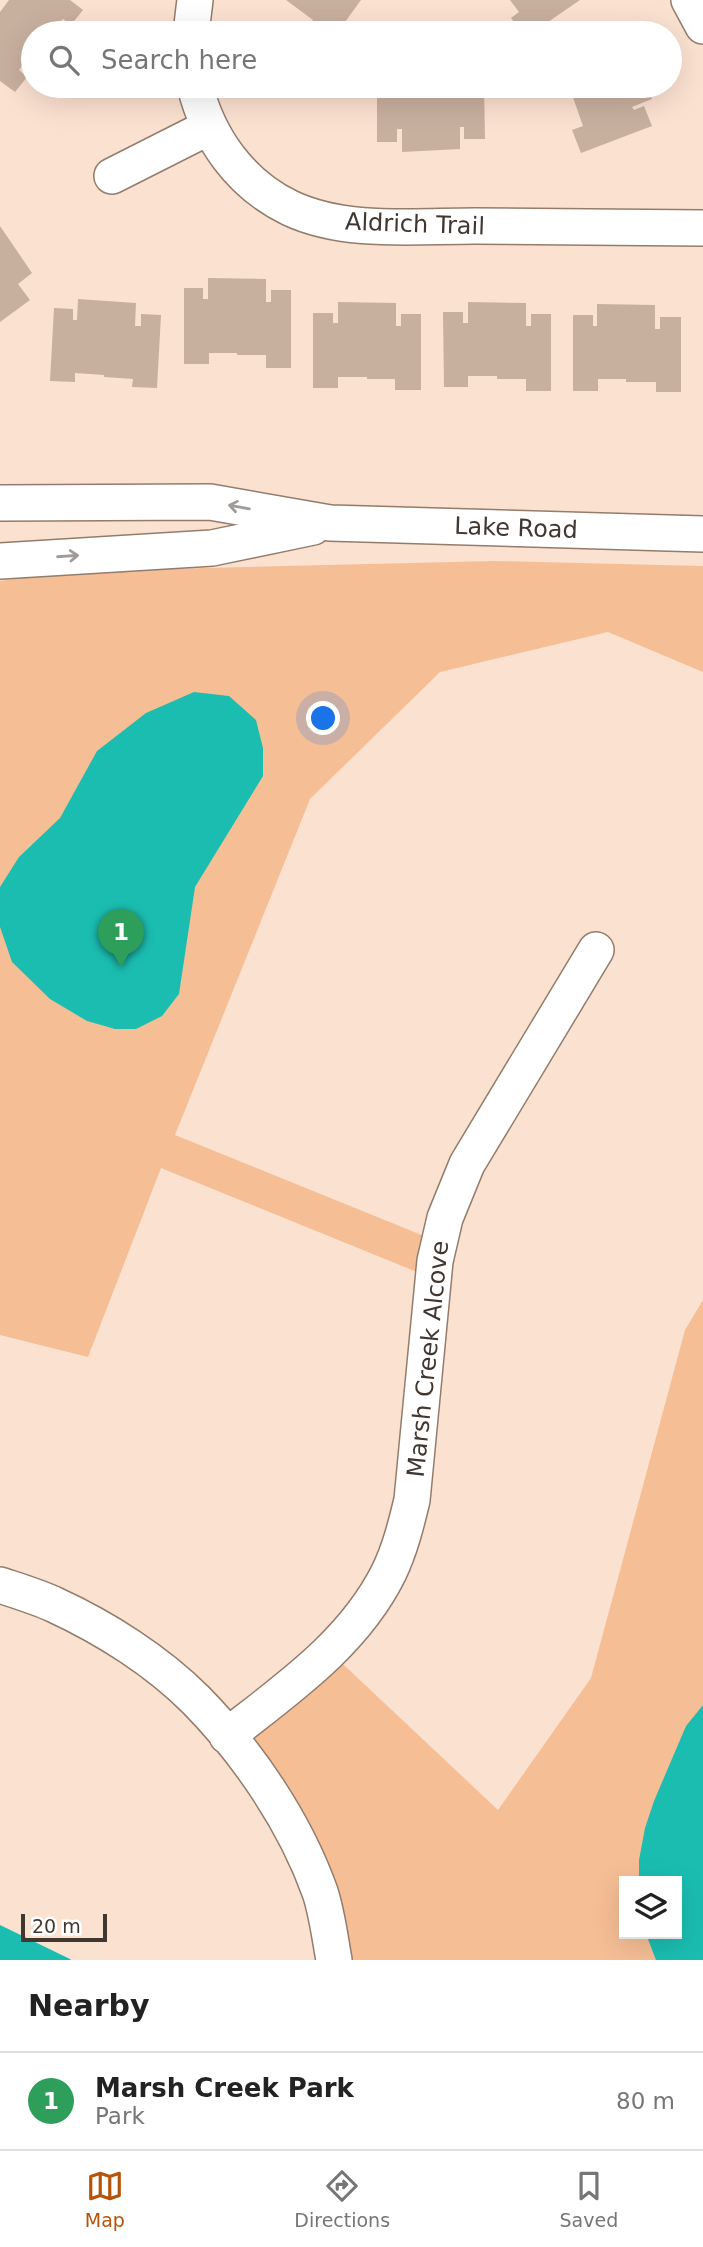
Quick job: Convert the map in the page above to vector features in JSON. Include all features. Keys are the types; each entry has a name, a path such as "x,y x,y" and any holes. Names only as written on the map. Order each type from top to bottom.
{"street":[{"path":"192,21 195,0"},
{"path":"689,0 703,26"},
{"name":"Aldrich Trail","path":"199,98 209,127 234,165 261,189 290,208 327,220 386,226 703,228"},
{"path":"112,176 209,127"},
{"name":"Lake Road","path":"0,503 210,502 330,523 703,534"},
{"name":"Lake Road","path":"0,561 212,548 330,523"},
{"name":"Marsh Creek Alcove","path":"227,1736 298,1681 348,1633 388,1573 402,1539 412,1500 435,1261 445,1217 467,1164 596,950"},
{"path":"0,1585 54,1604 107,1633 155,1665 196,1700 267,1787 295,1835 320,1894 334,1960"}],"shaded area":[{"path":"494,561 703,566 703,672 608,632 440,672 310,799 175,1135 424,1236 417,1272 161,1168 88,1357 0,1335 0,581 167,569"},
{"path":"703,1300 703,1960 334,1960 320,1894 227,1736 329,1651 498,1810 591,1678 685,1330"}],"water":[{"path":"194,692 229,696 256,720 263,748 263,776 195,887 179,994 162,1016 136,1029 115,1029 87,1021 50,999 12,962 0,927 0,887 19,857 60,818 97,751 146,713"},
{"path":"703,1705 703,1960 656,1960 648,1939 682,1939 682,1876 639,1876 639,1860 654,1801 686,1726"},
{"path":"0,1925 70,1959 71,1960 0,1960"}],"building":[{"path":"9,0 70,0 83,10 74,21 21,21 21,84 15,92 0,81 0,12"},
{"path":"286,0 361,0 346,21 313,20"},
{"path":"510,0 580,0 549,21 513,21 511,18 519,12"},
{"path":"377,98 484,98 485,139 464,139 464,127 460,127 460,149 402,152 402,129 397,129 397,142 377,142"},
{"path":"573,98 652,98 632,107 634,110 644,106 652,126 581,153 572,130 583,126"},
{"path":"0,226 32,273 18,284 30,300 0,322"},
{"path":"208,278 266,279 266,302 271,302 271,290 291,290 291,368 266,368 266,355 237,353 209,353 209,364 184,364 184,288 203,288 203,299 208,299"},
{"path":"78,299 136,303 135,326 141,326 141,314 161,315 157,388 132,387 133,379 75,373 75,382 50,381 54,308 73,309 73,320 77,320"},
{"path":"338,302 396,303 396,326 401,326 401,314 421,314 421,390 395,390 395,379 367,377 338,377 338,388 313,388 313,313 333,313 333,323 338,323"},
{"path":"468,302 526,303 526,326 531,326 531,314 551,314 551,391 526,391 526,379 497,379 497,376 468,376 468,387 444,387 443,312 463,312 463,323 468,323"},
{"path":"597,304 655,305 655,329 660,329 660,317 681,317 681,392 656,392 656,382 626,382 626,379 598,379 598,391 573,391 573,315 593,315 593,326 597,326"}],"place":[{"name":"Marsh Creek Park","path":"121,967"}]}
